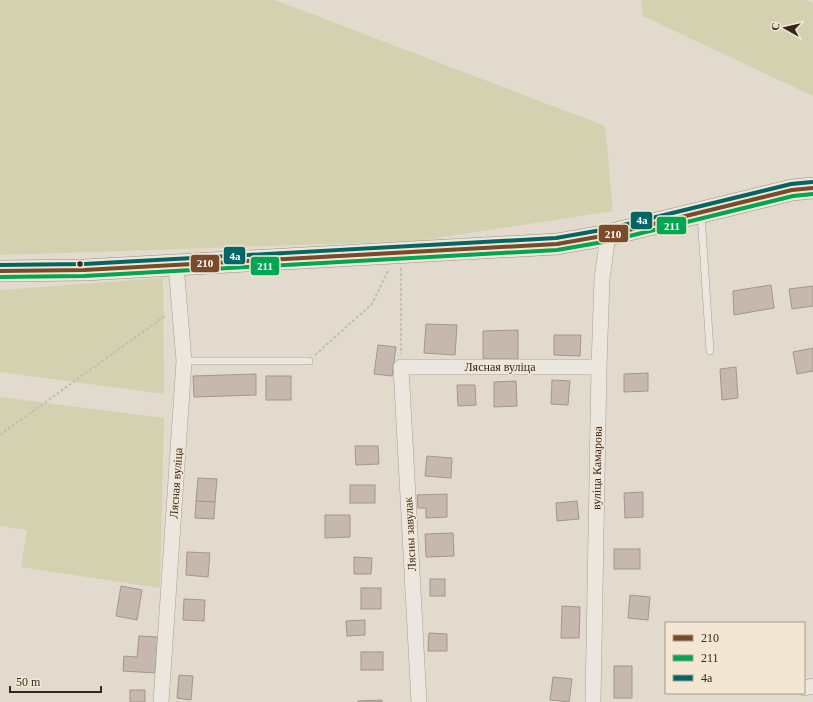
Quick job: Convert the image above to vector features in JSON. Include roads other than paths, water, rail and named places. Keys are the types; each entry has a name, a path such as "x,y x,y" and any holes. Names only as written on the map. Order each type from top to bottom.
{"main road":[{"path":"0,272 84,270 557,244 608,235 792,190 813,188"}],"street":[{"name":"вуліца Камарова","path":"593,702 599,367 602,279 608,235"},
{"name":"Лясная вуліца","path":"161,702 184,361 178,306 176,265"},
{"name":"Лясная вуліца","path":"401,367 599,367"},
{"name":"Лясны завулак","path":"401,367 419,702"}],"lane":[{"path":"701,212 710,352"},
{"path":"184,361 309,361"}]}
